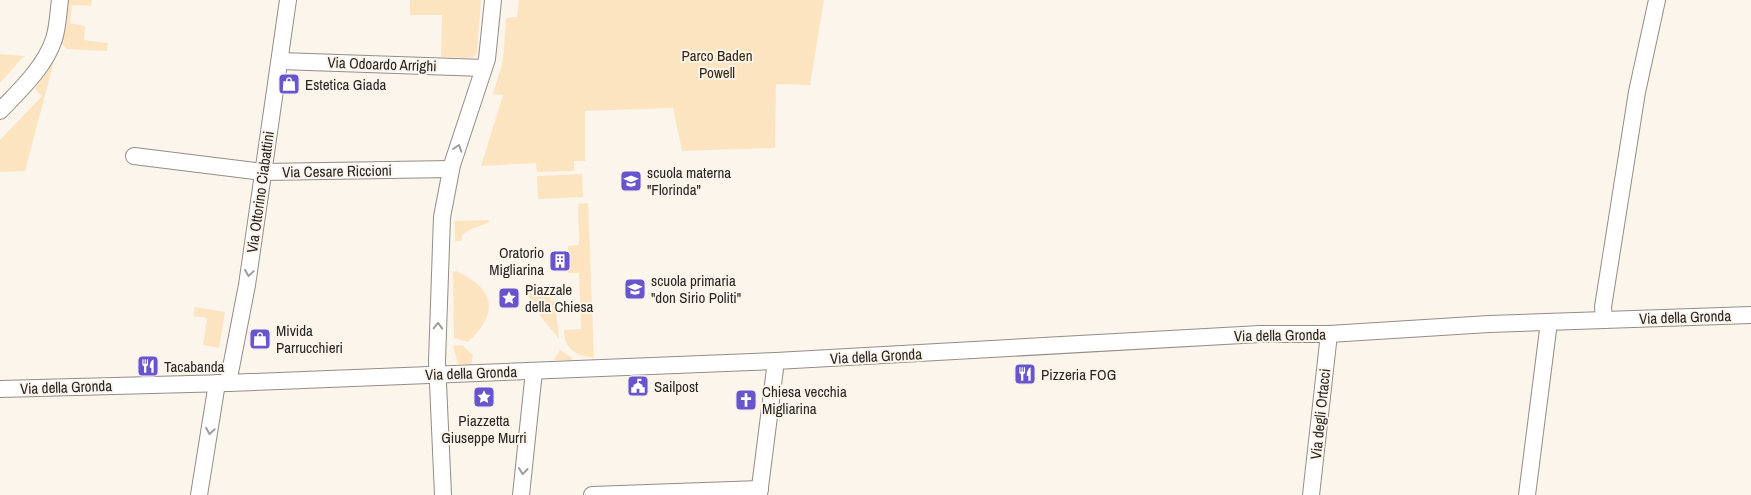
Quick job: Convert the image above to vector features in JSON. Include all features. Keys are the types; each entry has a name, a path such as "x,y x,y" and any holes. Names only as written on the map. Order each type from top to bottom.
{"street":[{"path":"0,111 26,82 48,52 55,34 60,0"},
{"name":"Via Ottorino Ciabattini","path":"200,495 222,383 247,285 288,0"},
{"path":"444,495 437,375 442,217 451,169 489,47 493,0"},
{"path":"1604,320 1603,307 1637,92 1658,0"},
{"name":"Via Odoardo Arrighi","path":"280,61 484,68"},
{"name":"Via Cesare Riccioni","path":"134,156 263,172 451,169"},
{"name":"Via della Gronda","path":"0,389 222,383 776,361 1260,334 1329,334 1549,322 1751,315"},
{"path":"1527,495 1549,322"},
{"name":"Via degli Ortacci","path":"1311,495 1329,334"},
{"path":"592,495 759,492 776,361"},
{"path":"521,495 534,370"}],"green space":[{"path":"68,0 92,0 91,6 72,5 70,23 85,26 84,40 108,43 107,51 67,49 60,42"},
{"path":"410,0 481,0 477,53 473,58 441,57 442,15 410,15"},
{"name":"Parco Baden Powell","path":"519,0 824,0 810,85 776,84 775,148 682,151 673,108 585,111 585,161 574,161 574,171 537,172 536,163 481,166 503,95 493,94 503,61 506,18 517,17"},
{"path":"0,54 24,56 0,83"},
{"path":"54,61 25,171 0,172 0,140 42,96 35,89"},
{"path":"582,174 583,197 538,199 537,176"},
{"path":"588,203 594,358 572,350 566,342 564,330 581,329 579,273 568,273 568,246 579,245 578,204"},
{"path":"489,220 488,223 471,229 462,235 462,241 455,241 455,221"},
{"path":"456,271 479,285 489,302 489,311 485,321 468,342 454,338 453,272"},
{"path":"549,290 551,301 555,301 559,339 538,313 527,293"},
{"path":"195,307 225,312 219,348 203,345 207,318 193,316"},
{"path":"462,345 473,355 471,365 458,364 453,346"},
{"path":"560,350 572,358 572,360 554,360"}],"place":[{"name":"Estetica Giada","path":"289,84"},
{"name":"scuola materna \"Florinda\"","path":"631,181"},
{"name":"Oratorio Migliarina","path":"560,261"},
{"name":"scuola primaria \"don Sirio Politi\"","path":"635,289"},
{"name":"Piazzale della Chiesa","path":"509,298"},
{"name":"Mivida Parrucchieri","path":"260,339"},
{"name":"Tacabanda","path":"148,366"},
{"name":"Pizzeria FOG","path":"1025,374"},
{"name":"Sailpost","path":"638,386"},
{"name":"Piazzetta Giuseppe Murri","path":"484,397"},
{"name":"Chiesa vecchia Migliarina","path":"746,400"}]}
